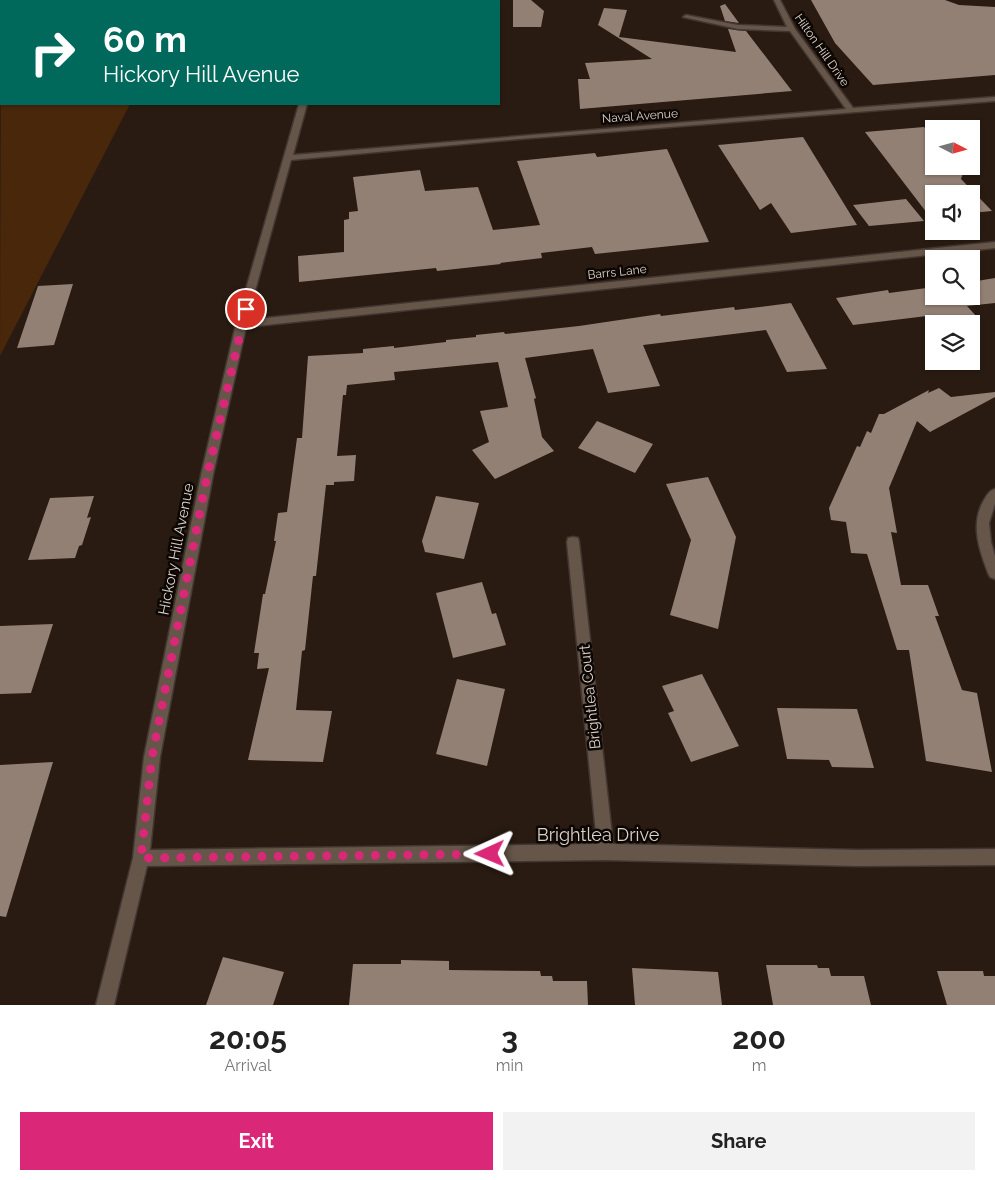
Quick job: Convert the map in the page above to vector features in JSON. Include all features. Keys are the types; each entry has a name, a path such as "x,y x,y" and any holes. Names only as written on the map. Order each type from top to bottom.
{"street":[{"name":"Hilton Hill Drive","path":"777,0 792,29 851,110"},
{"path":"686,17 738,27 792,29"},
{"name":"Naval Avenue","path":"287,158 519,137 995,99"},
{"name":"Hickory Hill Avenue","path":"105,1005 141,858 152,757 207,476 241,324 303,105"},
{"name":"Barrs Lane","path":"241,324 995,245"},
{"path":"995,494 983,513 985,548 995,573"},
{"name":"Brightlea Court","path":"573,542 606,852"},
{"name":"Brightlea Drive","path":"141,858 606,852 858,858 995,857"}],"shaded area":[{"path":"1,105 129,105 0,356"}],"building":[{"path":"513,0 531,0 544,11 541,27 513,27"},
{"path":"811,0 945,0 959,5 995,7 995,75 873,85 835,43"},
{"path":"725,4 739,23 725,21 720,6"},
{"path":"604,8 627,10 619,37 736,52 728,29 746,31 792,91 580,109 578,79 590,79 585,63 652,59 598,25"},
{"path":"924,127 925,175 962,175 961,179 967,185 925,185 925,210 865,132"},
{"path":"803,137 857,225 791,233 771,203 760,210 718,145"},
{"path":"667,149 709,242 595,254 592,247 541,253 542,258 501,264 437,271 436,268 299,282 298,256 344,252 344,220 349,219 349,212 358,211 353,177 420,170 425,191 478,187 493,230 540,225 517,161 595,153 597,157"},
{"path":"906,199 924,221 869,226 853,205"},
{"path":"980,199 992,211 980,212"},
{"path":"995,278 995,303 980,305 980,280"},
{"path":"73,284 54,345 17,348 38,286"},
{"path":"925,288 925,305 976,305 967,306 975,315 925,315 853,325 836,298 888,290 889,293"},
{"path":"791,303 827,369 787,372 766,330 643,345 660,386 608,393 593,349 525,358 536,398 534,399 542,437 554,451 495,479 472,450 489,442 480,411 508,407 498,362 394,372 395,380 347,385 346,395 343,395 337,456 356,455 354,481 334,482 334,485 326,485 316,576 313,576 296,710 332,711 323,762 248,760 269,668 257,669 259,653 254,653 263,594 265,594 276,541 274,541 278,513 287,512 297,438 302,438 308,356 363,353 363,349 394,346 394,348 446,342 446,340 476,337 476,335 504,332 505,334 579,326 660,314 661,316 734,307 735,310"},
{"path":"939,388 951,397 995,392 995,397 930,432 917,421 889,488 897,533 891,532 901,585 928,585 939,616 935,616 962,690 977,693 992,772 926,761 909,650 897,650 867,554 851,553 846,522 831,520 829,508 857,446 860,447 867,431 871,433 879,414 884,414 929,390 928,393"},
{"path":"597,421 653,444 635,473 578,448"},
{"path":"708,477 736,537 718,629 670,615 691,540 666,484"},
{"path":"94,496 87,518 91,517 82,545 79,546 75,558 28,560 50,498"},
{"path":"436,496 479,503 464,559 425,552 422,541"},
{"path":"482,582 492,614 496,613 506,645 453,658 436,593"},
{"path":"53,624 31,693 0,694 0,626"},
{"path":"702,674 739,746 691,762 668,713 674,711 662,686"},
{"path":"457,679 505,689 487,766 436,754"},
{"path":"777,708 857,709 874,768 832,767 829,760 787,759"},
{"path":"53,762 6,917 0,916 0,765"},
{"path":"223,957 284,972 273,1005 206,1005"},
{"path":"401,960 449,961 449,970 540,971 541,976 552,976 553,981 587,981 588,1005 349,1005 353,964 401,964"},
{"path":"766,965 817,965 818,968 829,968 831,976 864,976 871,1005 773,1005"},
{"path":"632,968 718,972 722,1005 635,1005"},
{"path":"937,971 983,971 984,976 995,976 995,1005 947,1005"}],"route":[{"path":"246,309 207,476 152,757 141,858 490,854"}]}
